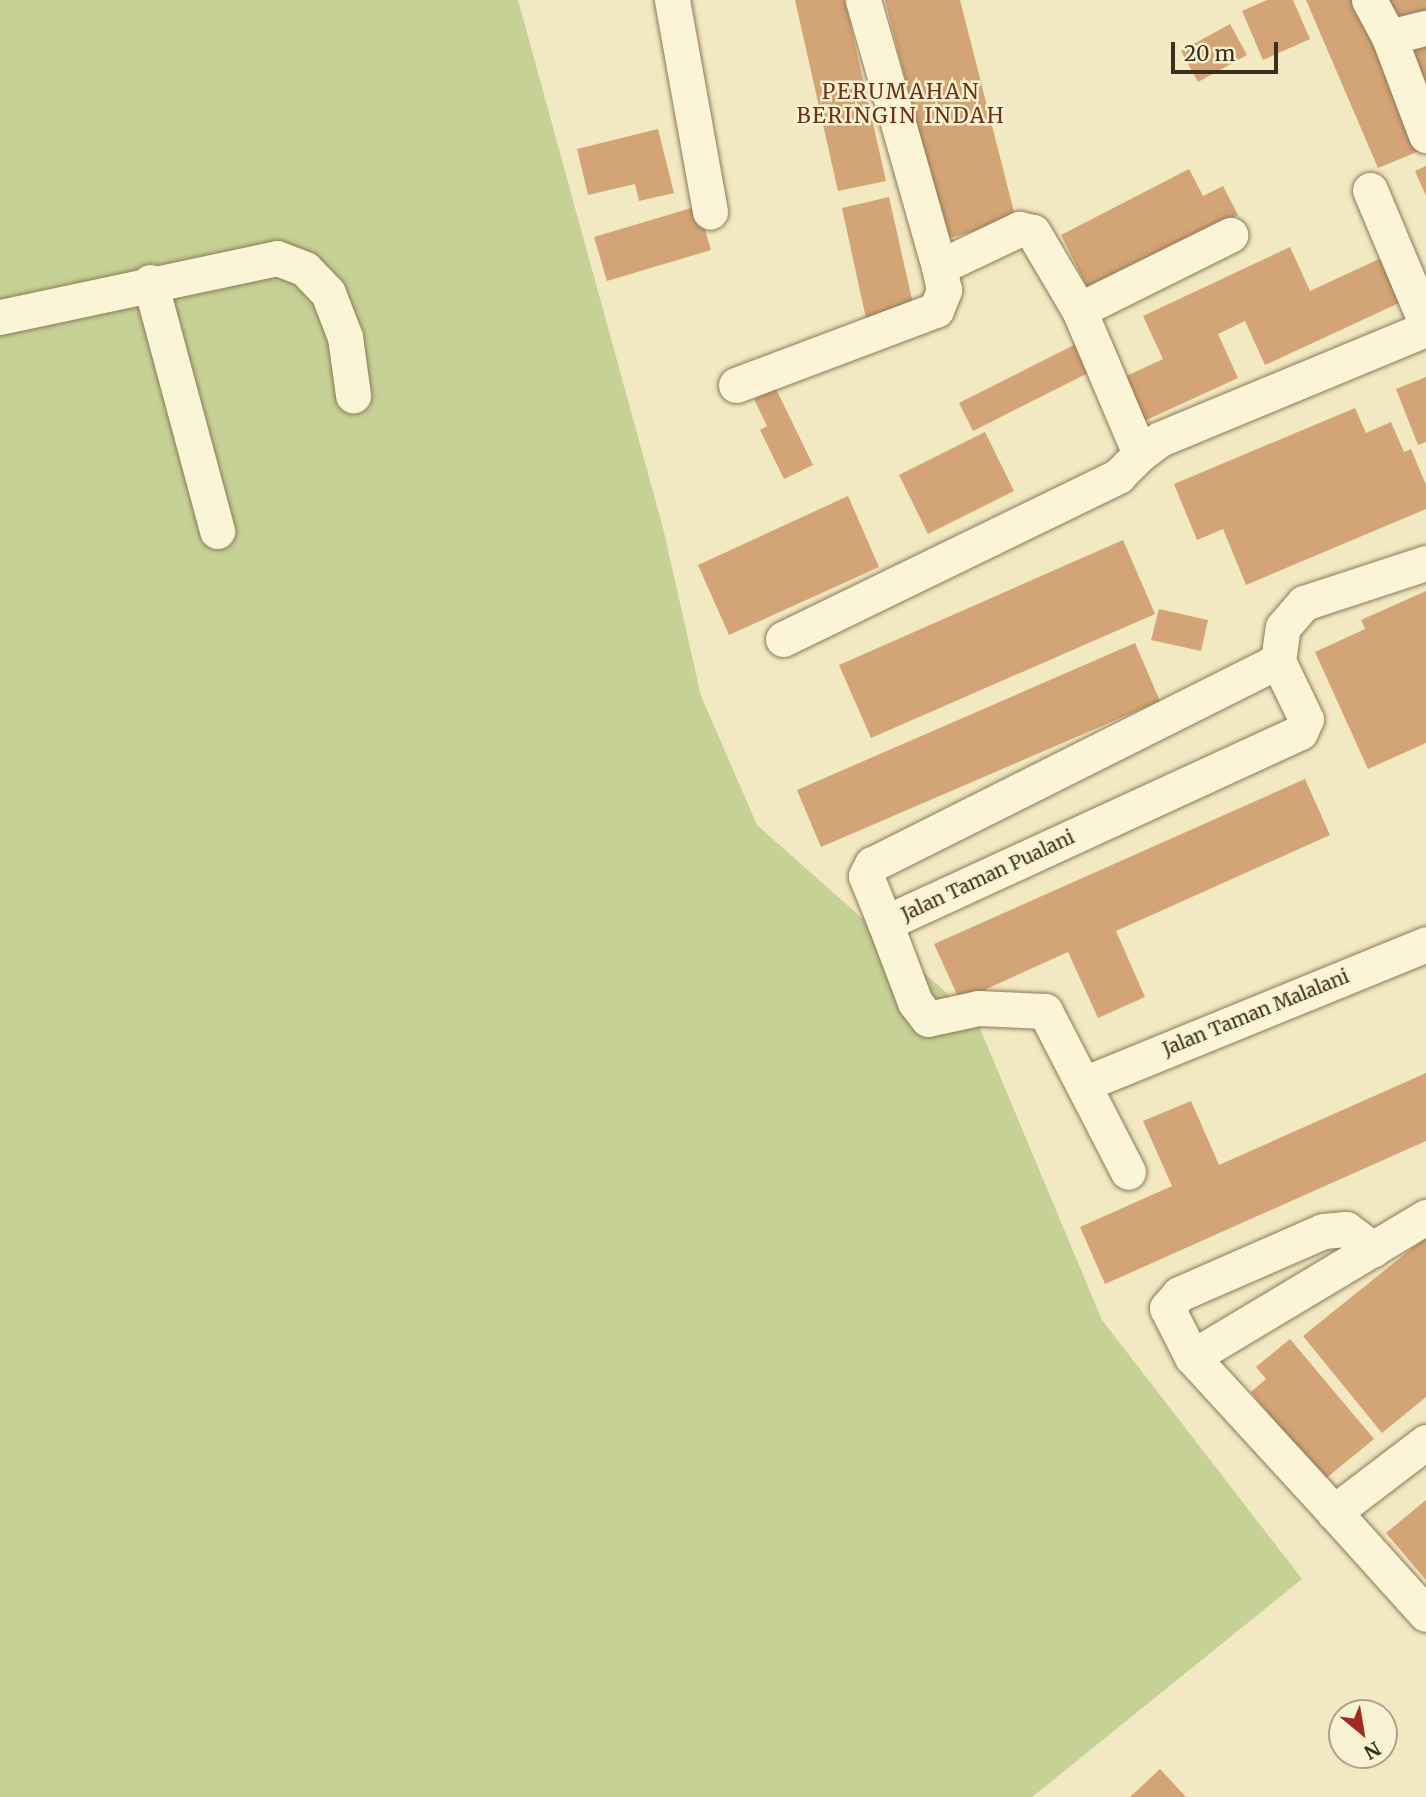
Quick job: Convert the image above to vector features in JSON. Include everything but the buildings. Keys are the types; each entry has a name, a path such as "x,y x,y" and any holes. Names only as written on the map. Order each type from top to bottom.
{"street":[{"path":"672,0 710,212"},
{"path":"736,386 936,310 944,290 863,0"},
{"path":"1369,0 1390,37 1426,135"},
{"path":"1390,37 1426,28"},
{"path":"1370,190 1426,323"},
{"path":"939,267 1029,228 1079,310 1140,454"},
{"path":"1079,310 1230,235"},
{"path":"0,317 258,258 305,269 338,314 353,395"},
{"path":"150,282 217,531"},
{"path":"783,639 1118,476 1160,439 1426,329"},
{"path":"1279,661 1283,627 1304,603 1426,563"},
{"name":"Jalan Taman Pualani","path":"1279,661 1306,719 1300,732 885,923 866,876 872,864 1279,661"},
{"path":"885,923 915,1002 928,1019 978,1008 1040,1007 1086,1083 1128,1172"},
{"name":"Jalan Taman Malalani","path":"1086,1083 1426,944"},
{"path":"1192,1357 1426,1217"},
{"path":"1373,1249 1346,1229 1324,1231 1179,1294 1167,1308 1192,1357 1426,1614"},
{"path":"1334,1512 1426,1443"}],"green space":[{"path":"0,0 518,0 663,528 701,696 757,825 976,1019 1102,1320 1302,1579 1032,1797 0,1797"}],"district":[{"name":"PERUMAHAN BERINGIN INDAH","path":"901,104"}]}
